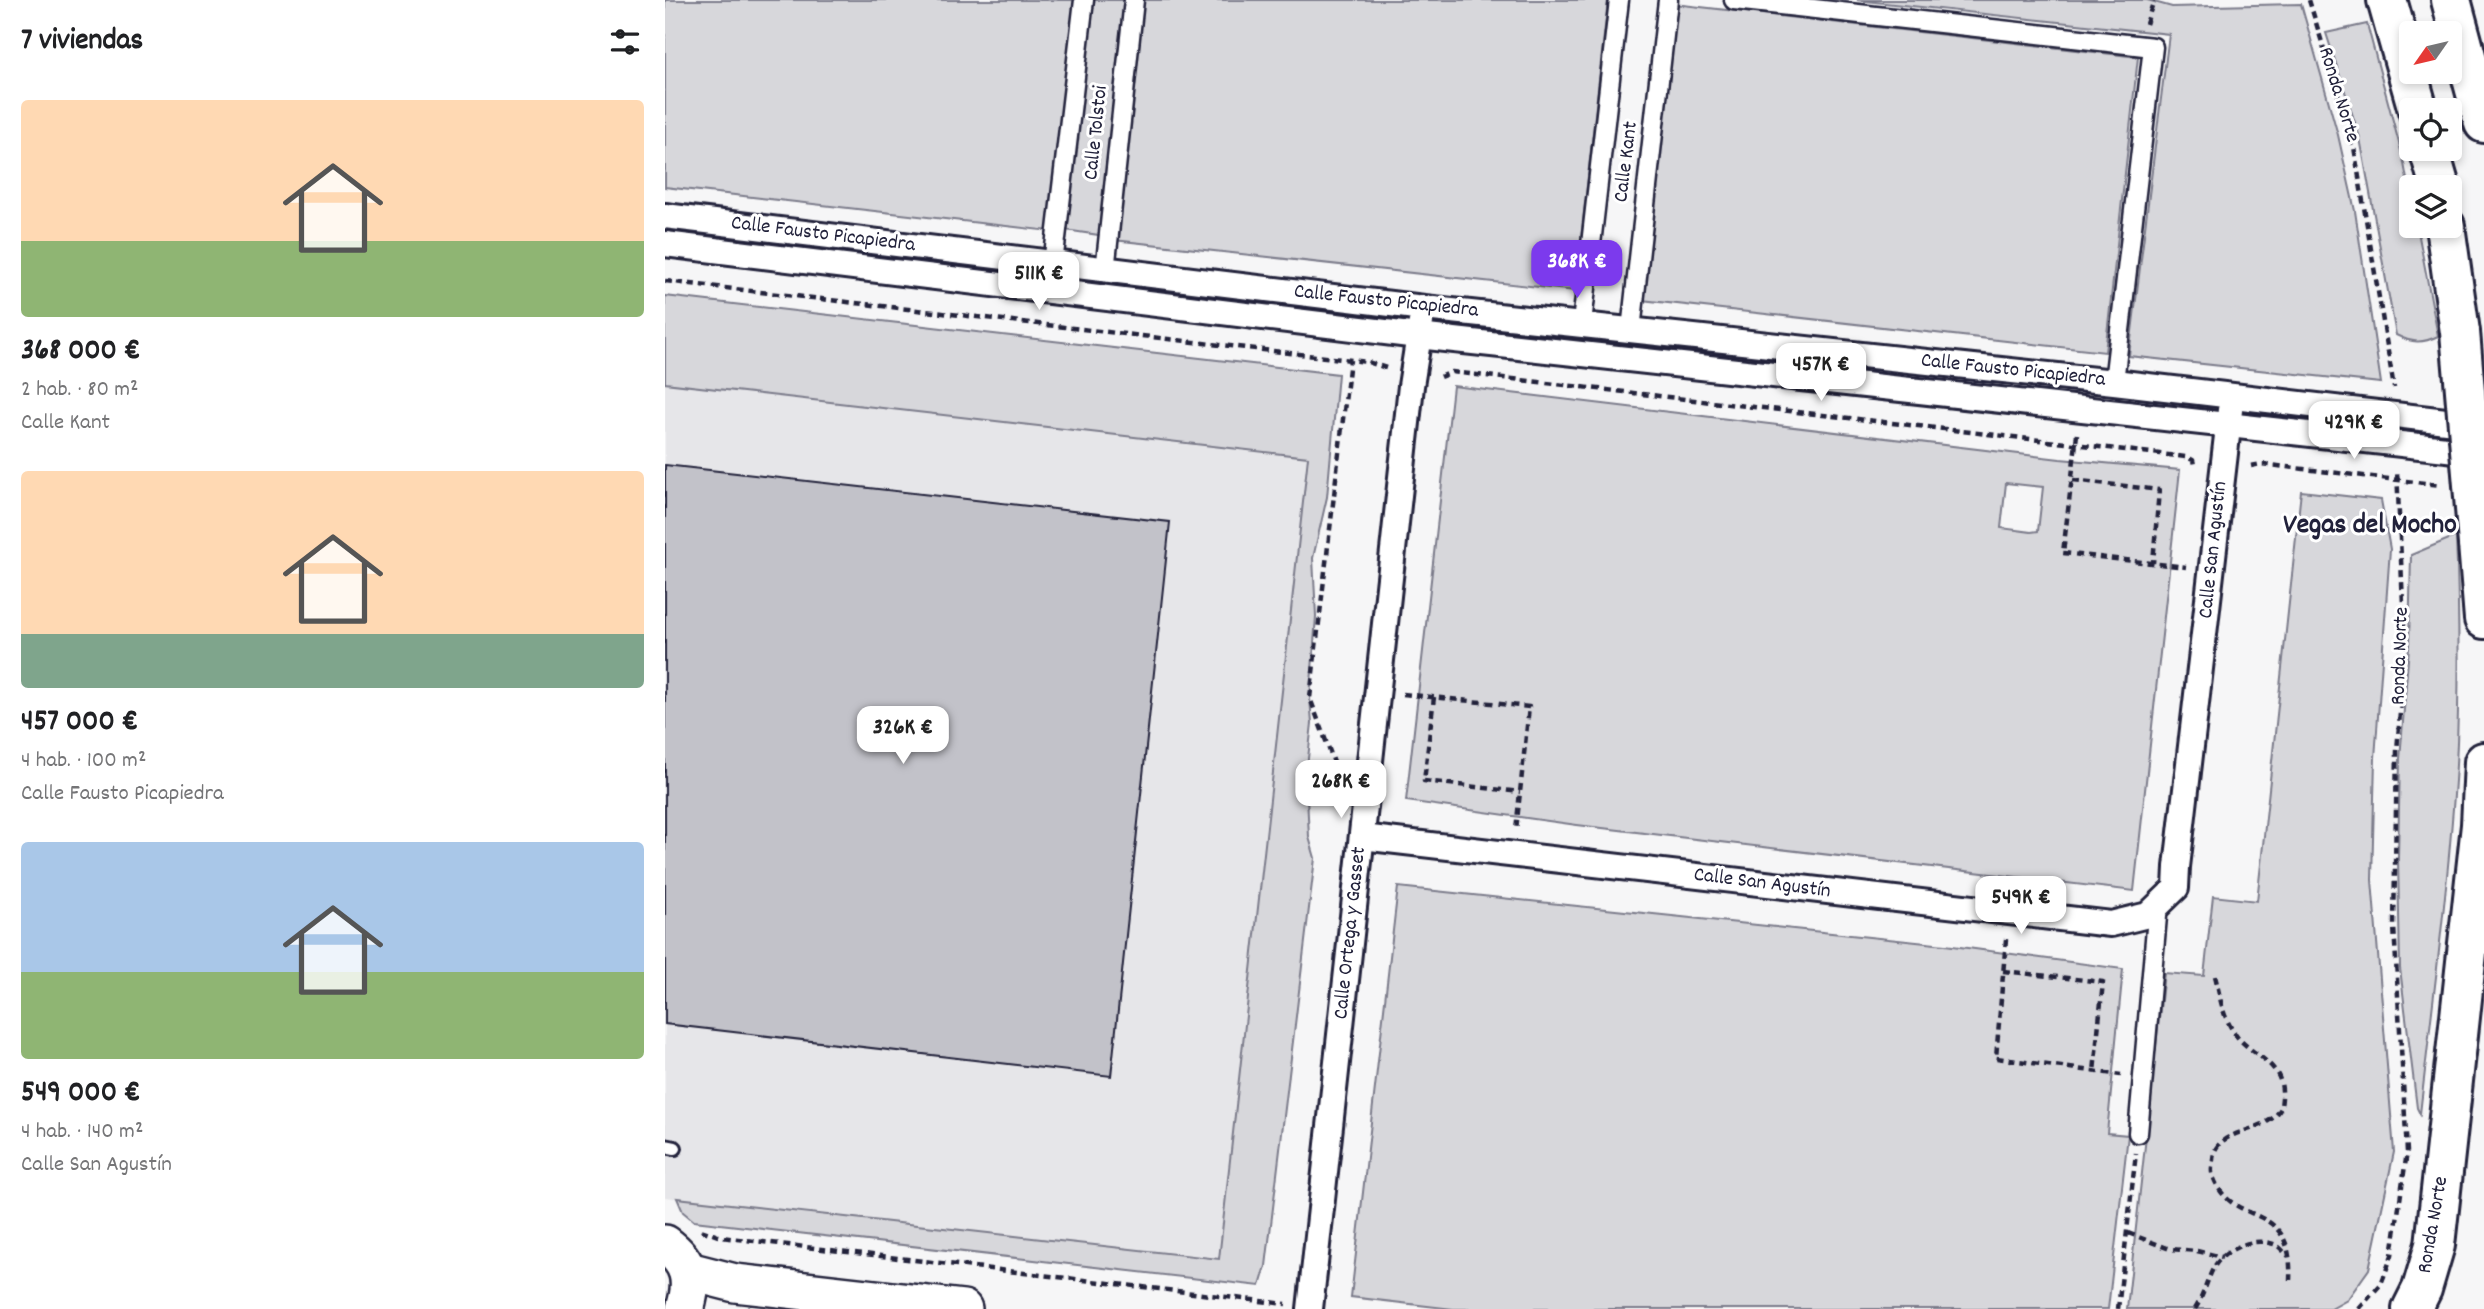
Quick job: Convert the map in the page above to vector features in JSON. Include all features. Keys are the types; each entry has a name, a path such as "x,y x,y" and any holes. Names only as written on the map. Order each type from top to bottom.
{"highway":[{"path":"2451,0 2484,123"},
{"path":"2390,8 2415,98"},
{"path":"2447,238 2459,332 2484,619"},
{"name":"Ronda Norte","path":"2412,1309 2422,1290 2435,1245 2481,825 2484,762"}],"main road":[{"path":"676,1257 690,1292 685,1309"},
{"path":"676,1257 735,1283 963,1309"}],"street":[{"name":"Calle Tolstoi","path":"1053,264 1084,0"},
{"name":"Calle Tolstoi","path":"1105,271 1134,0"},
{"name":"Calle Kant","path":"1582,323 1619,0"},
{"name":"Calle Kant","path":"1631,330 1668,0"},
{"path":"1734,0 2153,47 2114,382"},
{"name":"Calle Fausto Picapiedra","path":"665,216 1423,308 2114,382 2484,426"},
{"name":"Calle Fausto Picapiedra","path":"665,244 1418,336 2484,453"},
{"name":"Calle Ortega y Gasset","path":"1310,1309 1411,386 1423,308"},
{"name":"Calle San Agustín","path":"1362,837 2111,924 2148,915 2176,888 2231,396"},
{"name":"Calle San Agustín","path":"2139,1133 2158,905"}],"path":[{"name":"Ronda Norte","path":"2309,0 2354,147 2388,349 2395,415"},
{"path":"665,281 1350,360 1385,367 1391,374 1392,381 1411,386 1430,388 1441,375 1452,372 2186,457 2193,460 2197,479 2245,486 2250,466 2261,464 2447,486"},
{"path":"1343,787 1310,698 1350,360"},
{"path":"2080,409 2063,553 2212,570"},
{"name":"Ronda Norte","path":"2359,1309 2381,1284 2392,1255 2399,1222 2407,1152 2394,926 2397,751 2405,649 2396,443"},
{"path":"2072,480 2159,490 2153,563"},
{"path":"1378,691 1529,707 1513,855"},
{"path":"1434,697 1424,781 1520,792"},
{"path":"2008,912 1996,1058 2143,1079"},
{"path":"2003,971 2103,982 2094,1072"},
{"path":"2215,976 2226,1019 2239,1040 2272,1067 2283,1083 2281,1107 2271,1119 2224,1139 2213,1153 2212,1174 2221,1191 2237,1207 2274,1224 2286,1241 2290,1280"},
{"path":"2118,1309 2139,1133"},
{"path":"698,1228 721,1237 1286,1304"},
{"path":"2128,1233 2171,1249 2197,1251 2223,1258"},
{"path":"2195,1309 2215,1266 2243,1243 2275,1245 2289,1257"}],"shaded area":[{"path":"665,0 1076,0 1050,231 665,187"},
{"path":"1093,0 1128,0 1099,235 1065,230"},
{"path":"1140,0 1608,0 1575,291 1114,240"},
{"path":"1857,0 2147,0 2172,7 2301,4 2338,135 2355,211 2381,383 2129,356 2169,34"},
{"path":"1674,4 2138,57 2105,352 1642,300"},
{"path":"2367,24 2399,143 2399,161 2404,161 2406,175 2399,175 2399,238 2419,238 2438,336 2427,340 2412,341 2396,335 2360,138 2326,33"},
{"path":"665,296 1338,374 1327,497 1313,558 1316,616 1310,698 1312,723 1306,776 1309,837 1315,858 1266,1266 1260,1286 694,1221 683,1212 677,1198 1219,1259 1308,457 665,383"},
{"path":"665,383 1308,456 1219,1260 665,1197"},
{"path":"1453,386 2060,459 2180,470 2134,891 1577,825 1406,801","holes":["2006,483 2043,487 2038,531 2001,528"]},
{"path":"2301,491 2381,500 2390,549 2375,758 2372,880 2394,1152 2369,1269 2347,1300 2331,1309 2127,1309 2164,973 2204,976 2213,896 2257,901"},
{"path":"2456,536 2459,650 2456,765 2445,896 2420,1114 2417,1108 2400,968 2398,857 2400,759 2409,647 2411,555"},
{"path":"1398,887 1945,945 2123,969 2107,1133 2128,1135 2108,1309 1453,1309 1351,1297"}],"building":[{"path":"665,465 1170,522 1111,1076 665,1024"}],"district":[{"name":"Vegas del Mocho","path":"2370,527"}]}
